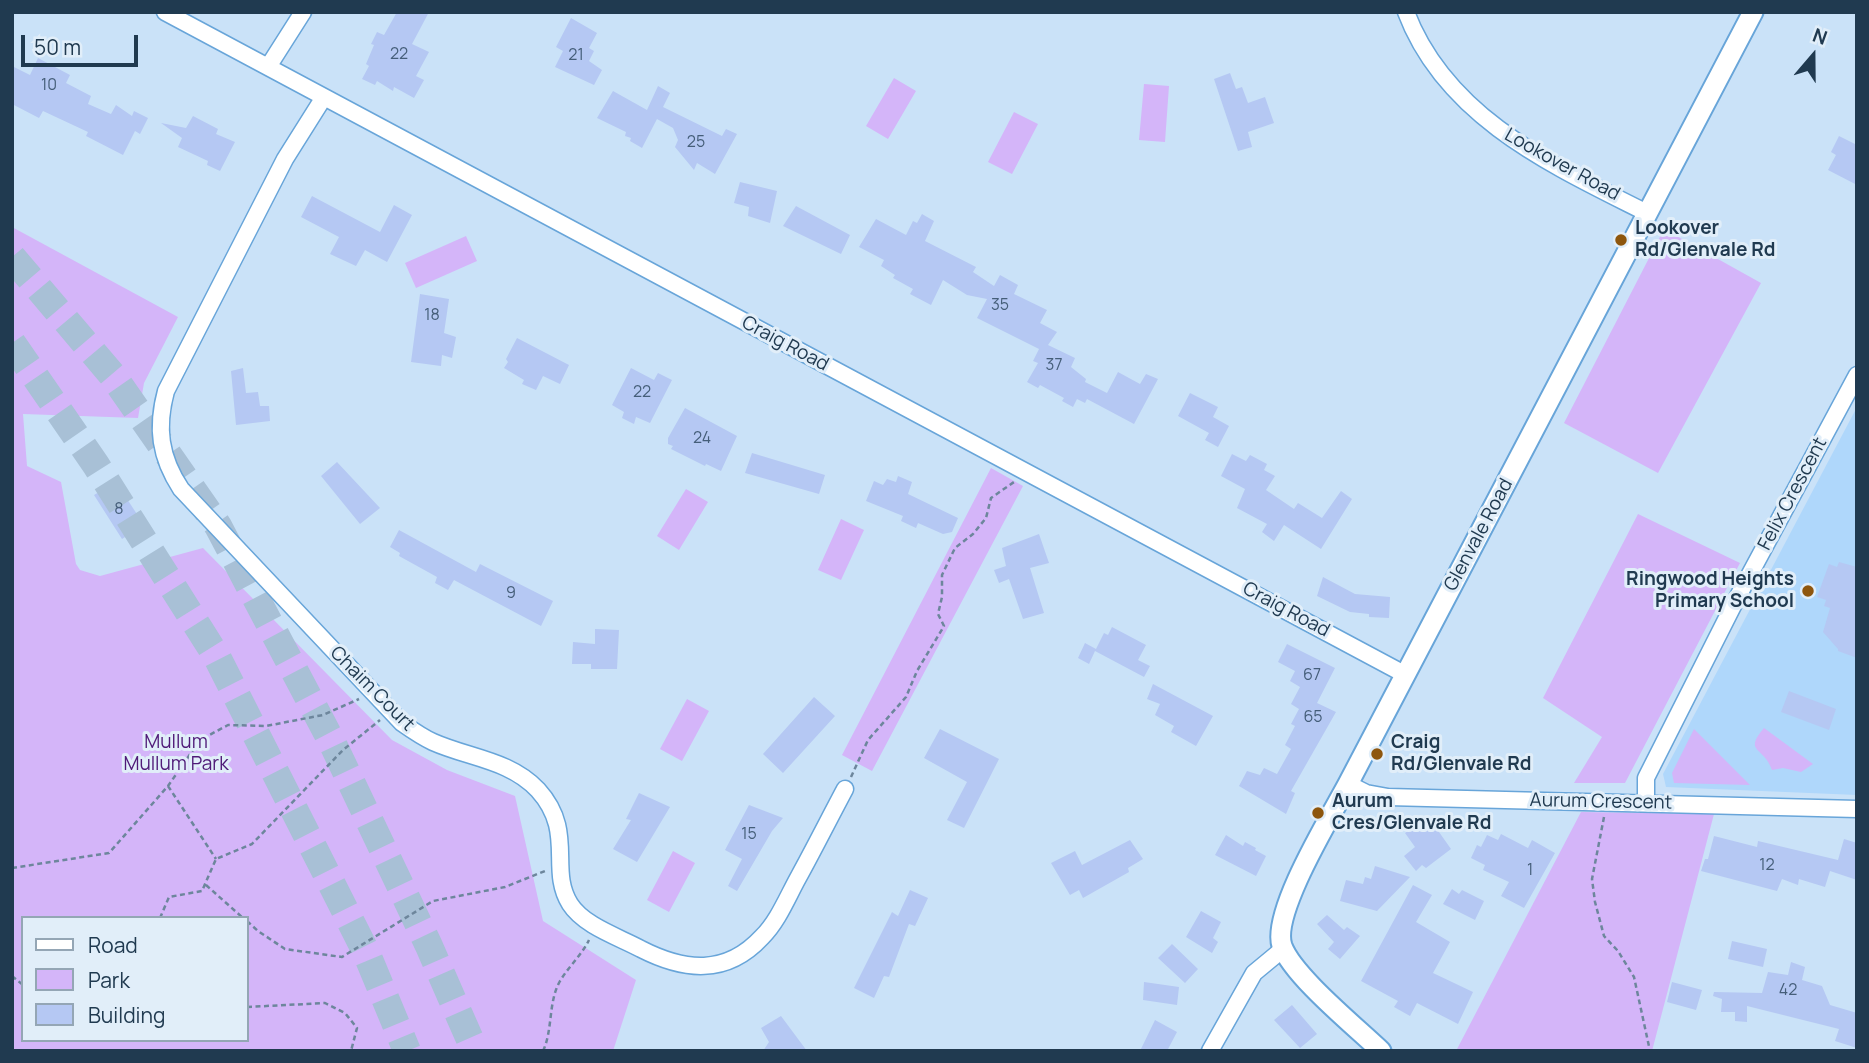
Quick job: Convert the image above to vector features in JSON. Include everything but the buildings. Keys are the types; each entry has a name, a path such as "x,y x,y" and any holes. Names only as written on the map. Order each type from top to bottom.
{"street":[{"name":"Craig Road","path":"165,12 1406,675"},
{"path":"273,70 303,12"},
{"name":"Lookover Road","path":"1406,12 1427,52 1448,81 1489,123 1529,150 1647,213"},
{"name":"Glenvale Road","path":"1283,949 1280,929 1292,892 1753,12"},
{"name":"Chaim Court","path":"320,95 170,380 160,414 160,438 167,466 181,489 390,712 414,732 435,743 504,766 531,783 545,799 556,819 561,839 562,889 571,906 596,925 643,950 678,965 702,966 743,953 762,937 778,914 845,789"},
{"name":"Felix Crescent","path":"1646,803 1646,778 1736,600 1857,375"},
{"name":"Aurum Crescent","path":"1348,784 1366,793 1388,797 1857,808"},
{"path":"1210,1051 1254,973 1283,949 1302,975 1381,1051"}],"path":[{"path":"845,789 868,740 906,697 944,626 938,614 942,597 942,575 955,548 973,534 986,517 991,498 1025,473"},
{"path":"12,868 109,853 167,786 200,740 228,725 266,726 323,715 373,693"},
{"path":"161,916 169,897 202,891 216,859 252,844 344,750 390,712"},
{"path":"167,786 216,859"},
{"path":"1607,802 1592,879 1595,902 1604,936 1618,951 1634,976 1650,1051"},
{"path":"248,922 285,948 342,957 433,901 505,887 562,865"},
{"path":"205,884 242,916"},
{"path":"543,1051 560,981 582,955 596,925"},
{"path":"248,1007 325,1003 345,1013 356,1028 351,1051"}],"shaded area":[{"name":"Ringwood Heights Primary School","path":"1857,407 1857,795 1666,787 1663,774"}],"green space":[{"path":"894,78 916,91 888,139 866,126"},
{"path":"1144,84 1169,86 1165,142 1139,140"},
{"path":"1014,112 1038,124 1012,174 988,162"},
{"name":"Mullum Mullum Park","path":"12,227 178,317 144,383 138,418 23,414 27,466 61,482 76,564 80,570 100,576 203,548 392,740 447,770 515,796 543,921 636,980 613,1051 12,1051"},
{"path":"1664,229 1761,283 1658,473 1564,423"},
{"path":"466,236 477,261 416,288 405,263"},
{"path":"991,468 1023,486 872,771 842,755"},
{"path":"686,489 708,502 679,550 657,536"},
{"path":"1638,514 1740,563 1625,783 1574,783 1602,737 1543,698"},
{"path":"841,519 864,530 841,580 818,570"},
{"path":"687,699 709,711 682,761 660,749"},
{"path":"1764,728 1813,764 1801,772 1783,768 1772,770 1755,746"},
{"path":"1694,729 1750,785 1674,783 1672,773"},
{"path":"1581,812 1714,814 1652,1051 1456,1051"},
{"path":"673,851 695,863 669,912 647,900"}],"tunnel":[{"path":"12,257 113,376 218,526 332,742 429,946 475,1051"},
{"path":"12,343 96,465 217,657 366,952 407,1051"}],"place":[{"name":"Lookover Rd/Glenvale Rd","path":"1621,240"},
{"name":"Ringwood Heights Primary School","path":"1808,591"},
{"name":"Craig Rd/Glenvale Rd","path":"1377,754"},
{"name":"Aurum Cres/Glenvale Rd","path":"1318,813"}]}
